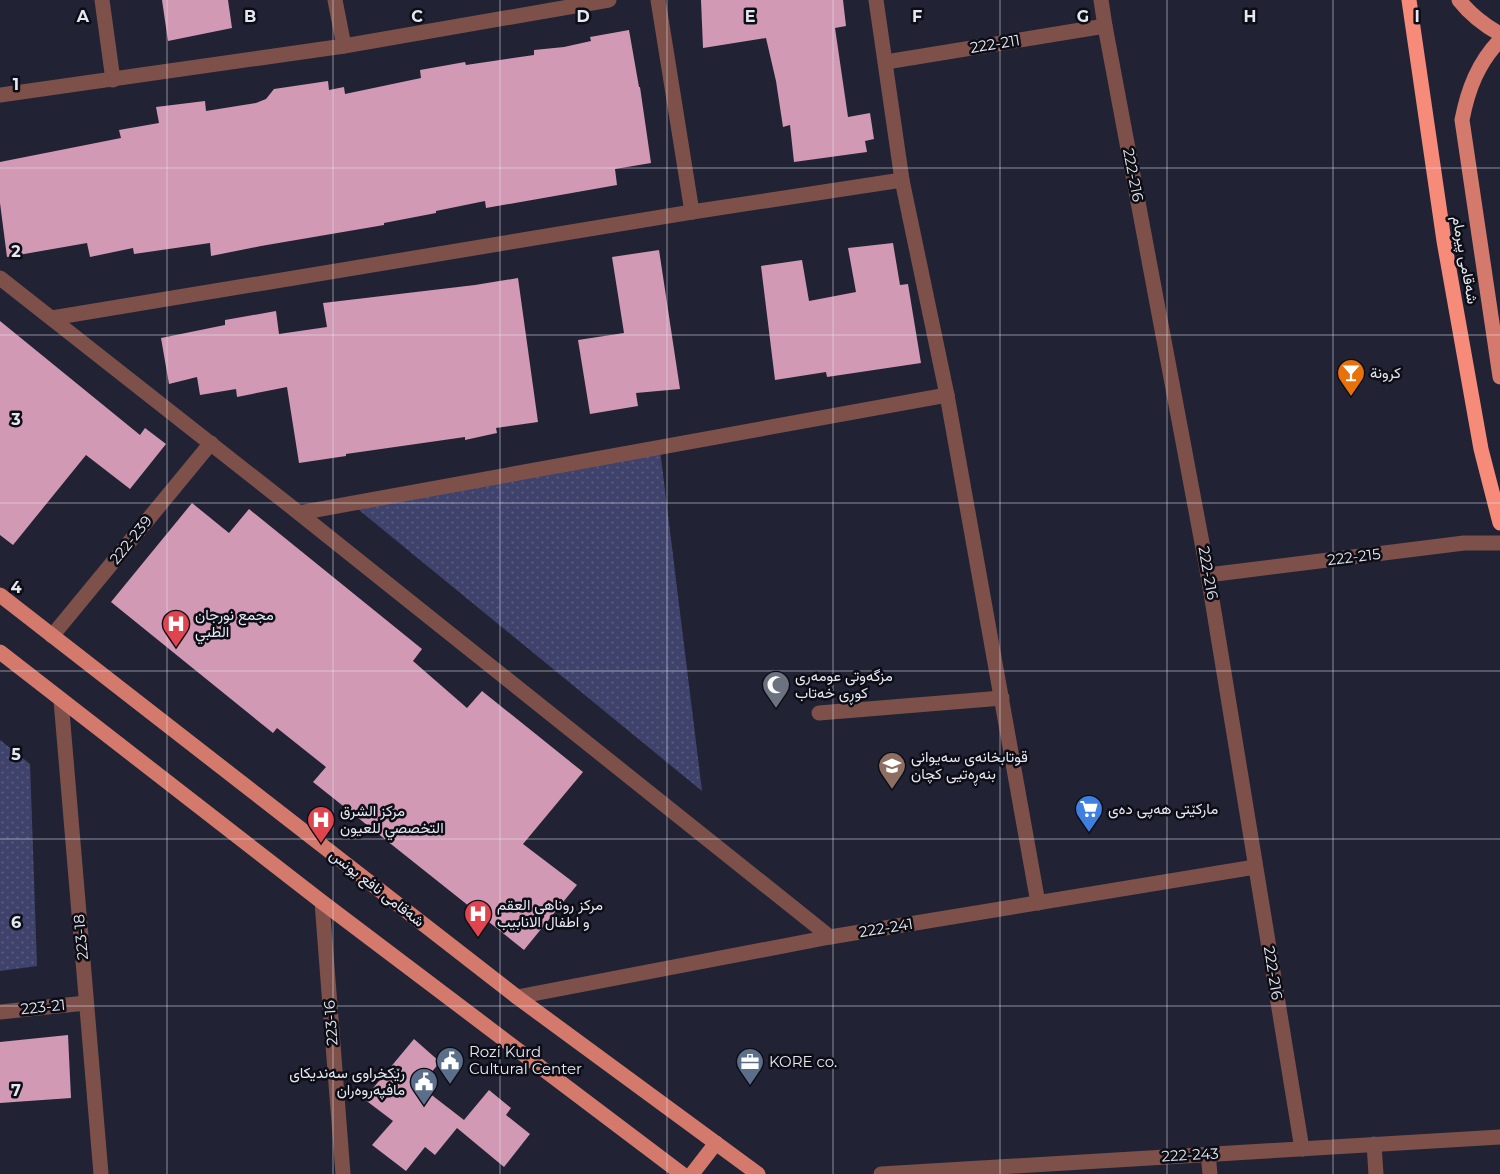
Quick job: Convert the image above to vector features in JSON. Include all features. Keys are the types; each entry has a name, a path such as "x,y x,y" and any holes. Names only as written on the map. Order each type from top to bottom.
{"highway":[{"name":"شەقامی پیرمام","path":"1409,0 1444,241 1481,449 1500,523"}],"main road":[{"path":"1459,0 1490,29 1500,34"},
{"path":"1500,40 1480,66 1471,83 1465,101 1462,120 1500,377"},
{"name":"شەقامی نافع یونس","path":"0,595 517,997 758,1174"},
{"path":"0,652 322,902 682,1174"},
{"path":"692,1174 716,1143"}],"street":[{"path":"102,0 113,80"},
{"path":"335,0 344,46"},
{"path":"0,96 344,46 609,0"},
{"path":"658,0 692,212"},
{"path":"876,0 902,180 947,395 1038,903"},
{"name":"222-216","path":"1101,0 1104,26 1208,575 1302,1149"},
{"name":"222-211","path":"886,62 1104,26"},
{"path":"52,318 692,212 902,180"},
{"path":"0,278 299,512 830,937"},
{"path":"299,512 947,395"},
{"name":"222-239","path":"52,636 210,443"},
{"name":"222-215","path":"1208,575 1464,543 1500,543"},
{"path":"819,714 1002,698"},
{"name":"223-18","path":"61,700 100,1174"},
{"name":"222-241","path":"517,997 830,937 1255,867"},
{"name":"223-16","path":"322,902 343,1174"},
{"name":"223-21","path":"0,1012 86,1003"},
{"name":"222-243","path":"881,1174 1032,1169 1208,1154 1500,1137"},
{"path":"1374,1144 1376,1174"},
{"path":"1208,1154 1210,1174"}],"shaded area":[{"path":"659,442 702,791 348,501"},
{"path":"0,740 30,764 37,966 0,971"}],"building":[{"path":"162,0 228,0 232,28 168,41"},
{"path":"701,0 843,0 846,26 835,28 848,117 870,113 874,139 865,141 867,152 794,162 790,125 783,127 776,81 766,38 703,48"},
{"path":"629,30 640,87 651,163 615,169 617,185 486,208 485,201 384,223 384,225 211,256 210,243 134,254 133,248 90,257 87,243 7,257 0,203 0,162 121,138 119,130 159,123 156,107 205,101 206,111 256,103 266,99 274,89 328,81 329,90 344,87 345,94 421,78 420,70 465,62 466,65 534,55 534,50 564,47 591,41 590,37"},
{"path":"893,243 900,285 908,284 921,363 827,377 826,372 775,380 761,266 802,260 809,301 856,292 848,248"},
{"path":"659,250 680,389 636,393 638,406 590,414 578,340 624,333 612,257"},
{"path":"518,278 538,422 496,428 497,433 465,440 465,437 346,454 346,456 299,463 287,387 237,397 236,389 200,395 197,377 169,384 161,338 225,325 225,320 276,311 279,334 327,327 323,303"},
{"path":"0,321 140,435 145,428 166,444 130,489 86,455 13,545 0,535"},
{"path":"192,503 229,533 249,509 422,649 413,661 467,708 482,691 583,772 523,844 577,885 524,950 313,782 326,767 277,728 273,733 111,602"},
{"path":"68,1035 71,1098 0,1103 0,1042"},
{"path":"414,1039 440,1062 420,1086 464,1120 489,1090 511,1108 506,1115 530,1134 504,1167 457,1128 435,1155 425,1147 406,1171 372,1145 393,1121 364,1099"}],"place":[{"name":"كرونة","path":"1351,397"},
{"name":"مجمع نورجان الطبي","path":"176,648"},
{"name":"مزگەوتی عومەری کوڕی خەتاب","path":"776,709"},
{"name":"قوتابخانەی سەیوانی بنەڕەتیی کچان","path":"892,790"},
{"name":"مارکێتی هەپی دەی","path":"1089,833"},
{"name":"مركز الشرق التخصصي للعيون","path":"321,844"},
{"name":"مركز روناهي العقم و اطفال الانابيب","path":"478,938"},
{"name":"Rozi Kurd Cultural Center","path":"450,1085"},
{"name":"KORE co.","path":"750,1086"},
{"name":"رێکخراوی سەندیکای مافپەروەران","path":"424,1106"}]}
